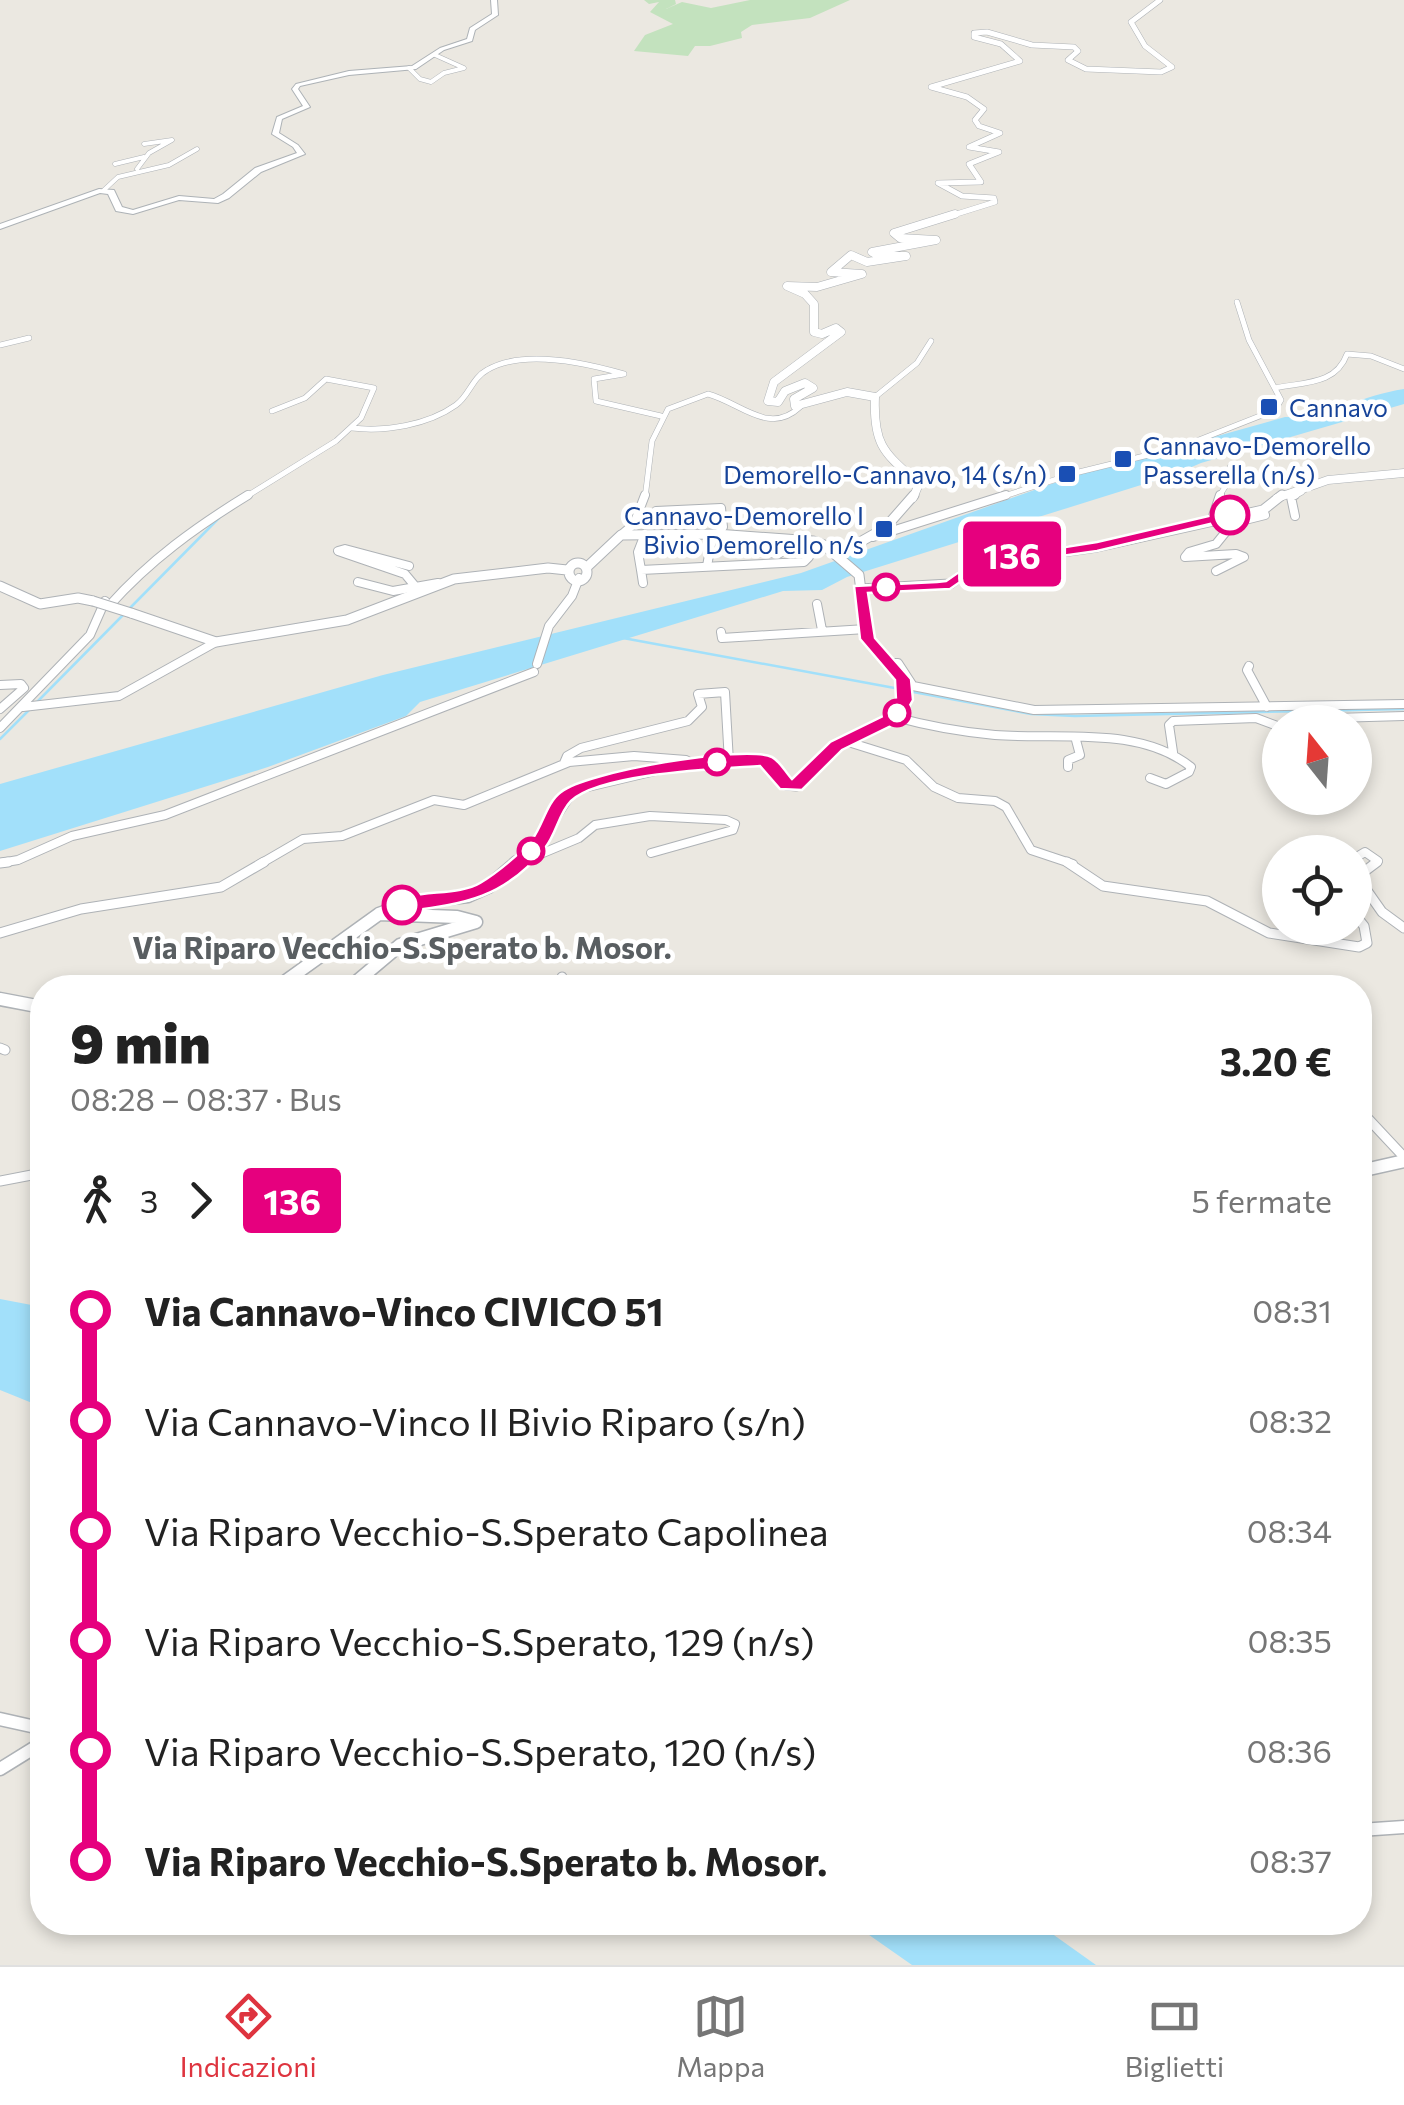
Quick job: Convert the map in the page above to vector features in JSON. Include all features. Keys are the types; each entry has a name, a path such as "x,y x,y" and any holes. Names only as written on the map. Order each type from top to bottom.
{"main road":[{"path":"0,227 104,190 111,192 119,210 128,212 173,198 206,203 220,199 258,170 301,154 296,146 275,134 279,118 307,107 295,90 298,85 349,73 409,68 472,38 472,29 495,14 494,0"}],"street":[{"path":"800,407 793,403 794,399 812,385 799,384 785,391 780,401 772,402 768,400 771,385 841,332 839,328 822,334 814,332 814,304 806,294 787,286 810,288 841,283 862,274 831,272 847,263 849,256 867,262 902,257 905,255 879,256 872,252 937,238 900,238 894,232 996,202 994,198 962,196 938,182 981,182 969,164 998,152 968,145 1000,133 978,126 974,120 982,108 967,98 932,86 1020,62 1001,44 972,35 987,32 1032,44 1074,47 1078,52 1068,60 1086,68 1125,74 1167,71 1172,67 1144,46 1131,22 1160,0"},
{"path":"409,68 420,79 431,82 444,73 464,68 436,54"},
{"path":"115,164 144,157 172,140 144,144"},
{"path":"104,190 110,182 137,169 167,166 197,149"},
{"path":"137,169 144,157"},
{"path":"838,556 873,537 1079,472 1223,432 1280,406 1275,388 1243,327 1237,302"},
{"path":"0,345 29,338"},
{"path":"873,537 913,498 919,484 890,461 881,446 872,412 875,397 917,363 931,341"},
{"path":"1275,388 1332,377 1342,368 1347,354 1370,356 1404,370"},
{"path":"352,428 380,432 397,428 454,406 474,377 491,368 542,360 604,366 624,374 594,379 596,401 661,416"},
{"path":"0,728 25,707 90,635 110,595 191,530 352,428 361,418 374,388 326,379 305,398 272,411"},
{"path":"587,567 630,530 647,500 646,458 661,416 672,406 708,394 762,419 789,418 800,407 844,389 875,397"},
{"path":"1212,519 1217,499 1232,476 1230,468"},
{"path":"860,589 937,587 950,584 989,555 1040,555 1097,546 1263,510 1281,492 1351,477 1404,473"},
{"path":"1295,516 1291,496 1310,486"},
{"path":"656,511 721,508 722,527 715,534 706,566"},
{"path":"1216,572 1244,557 1185,556 1216,544 1233,523 1266,515 1263,510"},
{"path":"643,582 638,552 644,534"},
{"path":"621,535 746,536 810,549 804,562 778,566 641,570"},
{"path":"742,566 740,552 746,536"},
{"path":"760,567 766,538"},
{"path":"519,864 538,844 564,797 573,790 638,772 729,762 769,762 786,785 796,786 844,741 898,712 906,691 892,664 868,639 859,576 820,542 740,552"},
{"path":"778,566 781,546"},
{"path":"409,566 344,549 338,551 405,574 415,586"},
{"path":"358,582 386,590 534,569 587,567"},
{"path":"567,570 569,576 579,578 589,573 587,567"},
{"path":"108,606 134,578"},
{"path":"0,863 18,860 54,841 184,808 536,668 549,626 572,596 579,578"},
{"path":"25,707 131,692 216,642 347,620 438,583"},
{"path":"0,586 40,604 78,598 94,601 216,642"},
{"path":"817,604 822,630"},
{"path":"721,632 722,638 866,629"},
{"path":"892,664 898,663 913,686 1034,710 1262,707"},
{"path":"1249,666 1247,670 1265,705"},
{"path":"0,684 21,684 24,688 0,709"},
{"path":"564,763 567,756 581,748 698,716 702,707 698,694 713,692 724,692 728,726 724,741 729,762"},
{"path":"1358,705 1404,704"},
{"path":"898,712 992,735 1131,743 1173,752 1186,760 1189,772 1166,784 1150,778"},
{"path":"1372,718 1404,716"},
{"path":"1173,752 1168,725 1172,721 1262,720"},
{"path":"1068,767 1068,760 1080,755 1076,740"},
{"path":"844,741 906,760 934,787 958,798 995,801 1006,807 1031,850 1071,863 1104,886 1208,902 1262,929"},
{"path":"0,933 81,908 221,888 303,839 342,836 434,800 464,805 564,763 634,756 686,760 693,764"},
{"path":"294,975 378,914 409,904 468,896 519,864 578,838 595,825 633,817 726,820 735,824 733,830 652,854"},
{"path":"1372,898 1382,912 1404,928"},
{"path":"364,975 400,945 463,930 476,922 465,917 378,914"},
{"path":"0,999 30,1005"},
{"path":"1372,1123 1404,1159 1372,1168"},
{"path":"0,1182 30,1176"},
{"path":"0,1719 30,1726"},
{"path":"0,1769 30,1750"},
{"path":"1372,1829 1404,1827"}],"green space":[{"path":"644,0 675,0 676,4 666,9 682,2 711,8 750,0 850,0 810,18 752,25 741,32 742,38 695,46 688,56 634,51 645,35 673,24 650,12 659,2 649,4"}],"water":[{"path":"1404,389 1404,404 1201,463 847,577 822,590 783,591 420,702 406,716 268,767 0,851 0,784 383,675 801,573 1071,477 1285,417 1315,414"},
{"path":"0,1299 30,1305 30,1402 0,1390"},
{"path":"869,1935 1054,1935 1096,1965 912,1965"}],"waterway":[{"path":"129,609 219,518"},
{"path":"38,701 124,614"},
{"path":"623,638 900,689"},
{"path":"908,691 1031,714 1075,716 1404,709"},
{"path":"0,739 29,710"}],"bus line":[{"name":"136","path":"402,905 468,896 488,887 538,844 564,797 588,785 670,766 760,760 769,762 786,785 796,786 836,746 895,717 904,700 903,679 868,639 860,589 937,587 950,584 989,555 1040,555 1097,546 1230,515"}],"place":[{"name":"Cannavo","path":"1269,407"},
{"name":"Cannavo-Demorello Passerella (n/s)","path":"1123,459"},
{"name":"Demorello-Cannavo, 14 (s/n)","path":"1067,474"},
{"name":"Cannavo-Demorello I Bivio Demorello n/s","path":"884,529"},
{"name":"Via Riparo Vecchio-S.Sperato b. Mosor.","path":"402,905"}]}
